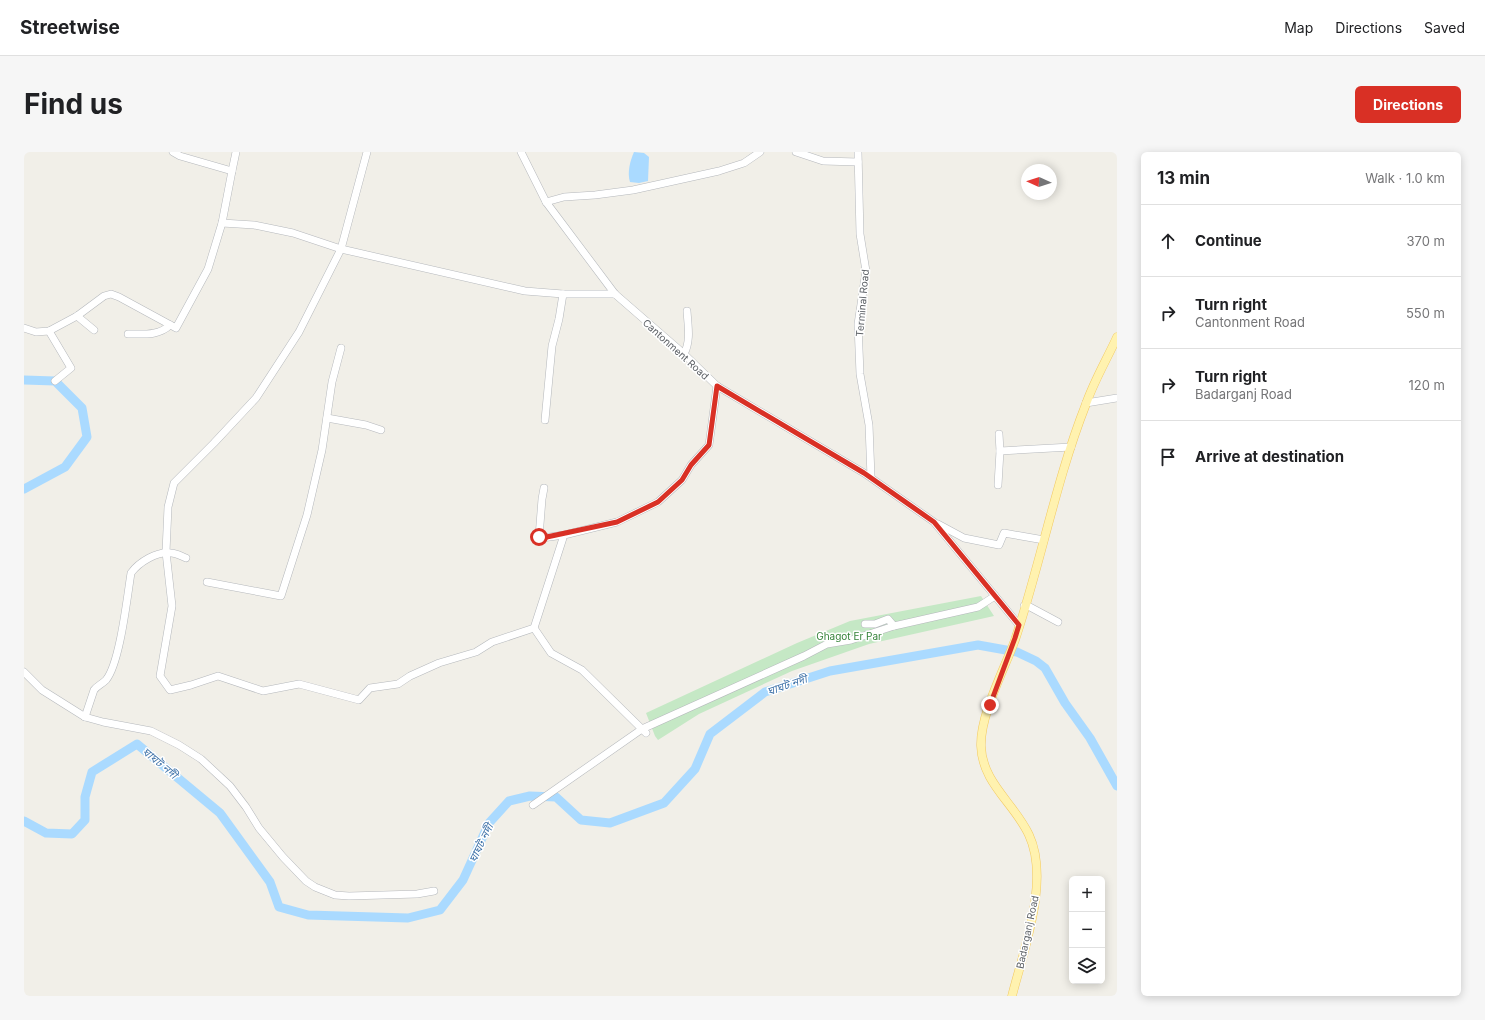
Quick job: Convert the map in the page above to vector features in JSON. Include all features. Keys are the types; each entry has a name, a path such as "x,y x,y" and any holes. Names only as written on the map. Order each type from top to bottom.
{"main road":[{"name":"Badarganj Road","path":"1012,996 1033,911 1038,880 1037,860 1029,835 1020,819 995,787 985,765 981,747 982,728 1015,638 1071,447 1086,403 1117,337"}],"street":[{"path":"174,152 180,156 232,171"},
{"path":"24,328 36,332 49,332 77,316 104,296 111,294 176,328 208,269 222,223 236,152"},
{"path":"367,152 341,249 299,332 256,398 174,483 168,507 166,552 172,606 160,676 170,690 218,676 263,691 299,684 359,700 370,688 398,684 410,676 439,663 476,652 492,642 534,628"},
{"name":"Cantonment Road","path":"521,152 546,202 615,294 684,354 717,386 871,477 934,522 1019,625"},
{"path":"546,202 564,197 633,190 712,173 744,163 760,152"},
{"path":"796,152 823,161 858,162"},
{"name":"Terminal Road","path":"858,152 860,234 866,272 858,324 859,367 869,425 871,477"},
{"path":"222,223 254,225 293,233 341,249 525,291 563,294 615,294"},
{"path":"545,420 552,346 559,319 563,294"},
{"path":"684,354 687,348 689,336 687,312"},
{"path":"77,316 94,330"},
{"path":"128,334 152,334 165,331 170,325"},
{"path":"49,332 71,368 55,381"},
{"path":"207,582 281,596 308,515 322,450 332,382 341,348"},
{"path":"544,488 539,537 542,538 617,522 658,502 682,480 691,465 709,445 717,386"},
{"path":"1086,403 1117,398"},
{"path":"327,418 366,425 381,430"},
{"path":"998,485 1000,451 999,434"},
{"path":"1000,451 1071,447"},
{"path":"934,522 964,538 984,543 999,545 1004,533 1044,540"},
{"path":"534,628 564,534"},
{"path":"85,717 94,690 106,680 116,660 131,573 137,566 158,554 166,552 186,558"},
{"path":"533,805 644,731 827,644 850,640 894,626 978,607 995,596"},
{"path":"1024,606 1030,607 1058,622"},
{"path":"865,624 875,624 888,619 894,626"},
{"path":"534,628 550,653 582,670 644,731"},
{"path":"24,672 42,690 85,717 151,731 179,745 201,759 230,786 246,807 259,828 283,857 306,881 315,887 335,894 349,896 417,894 434,891"}],"green space":[{"name":"Ghagot Er Par","path":"981,596 994,616 869,644 792,671 699,714 658,740 646,713 797,643 850,621"}],"water":[{"path":"634,152 644,153 649,157 648,181 639,183 630,182 629,167"}],"waterway":[{"name":"ঘাঘট নদী","path":"24,380 55,381 82,408 87,437 65,467 24,489"},
{"name":"ঘাঘট নদী","path":"24,821 46,833 72,834 85,820 85,797 92,772 137,744 220,813 270,882 279,907 308,915 408,918 440,910 463,880 489,823 509,801 530,796 556,797 581,820 610,823 664,803 695,769 710,734 765,692 830,671 978,645 1017,652 1036,661 1045,668 1065,703 1090,738 1117,786"}],"route":[{"path":"539,537 542,538 564,534 617,522 658,502 682,480 691,465 709,445 717,386 864,473 934,522 1019,625 990,705"}]}
